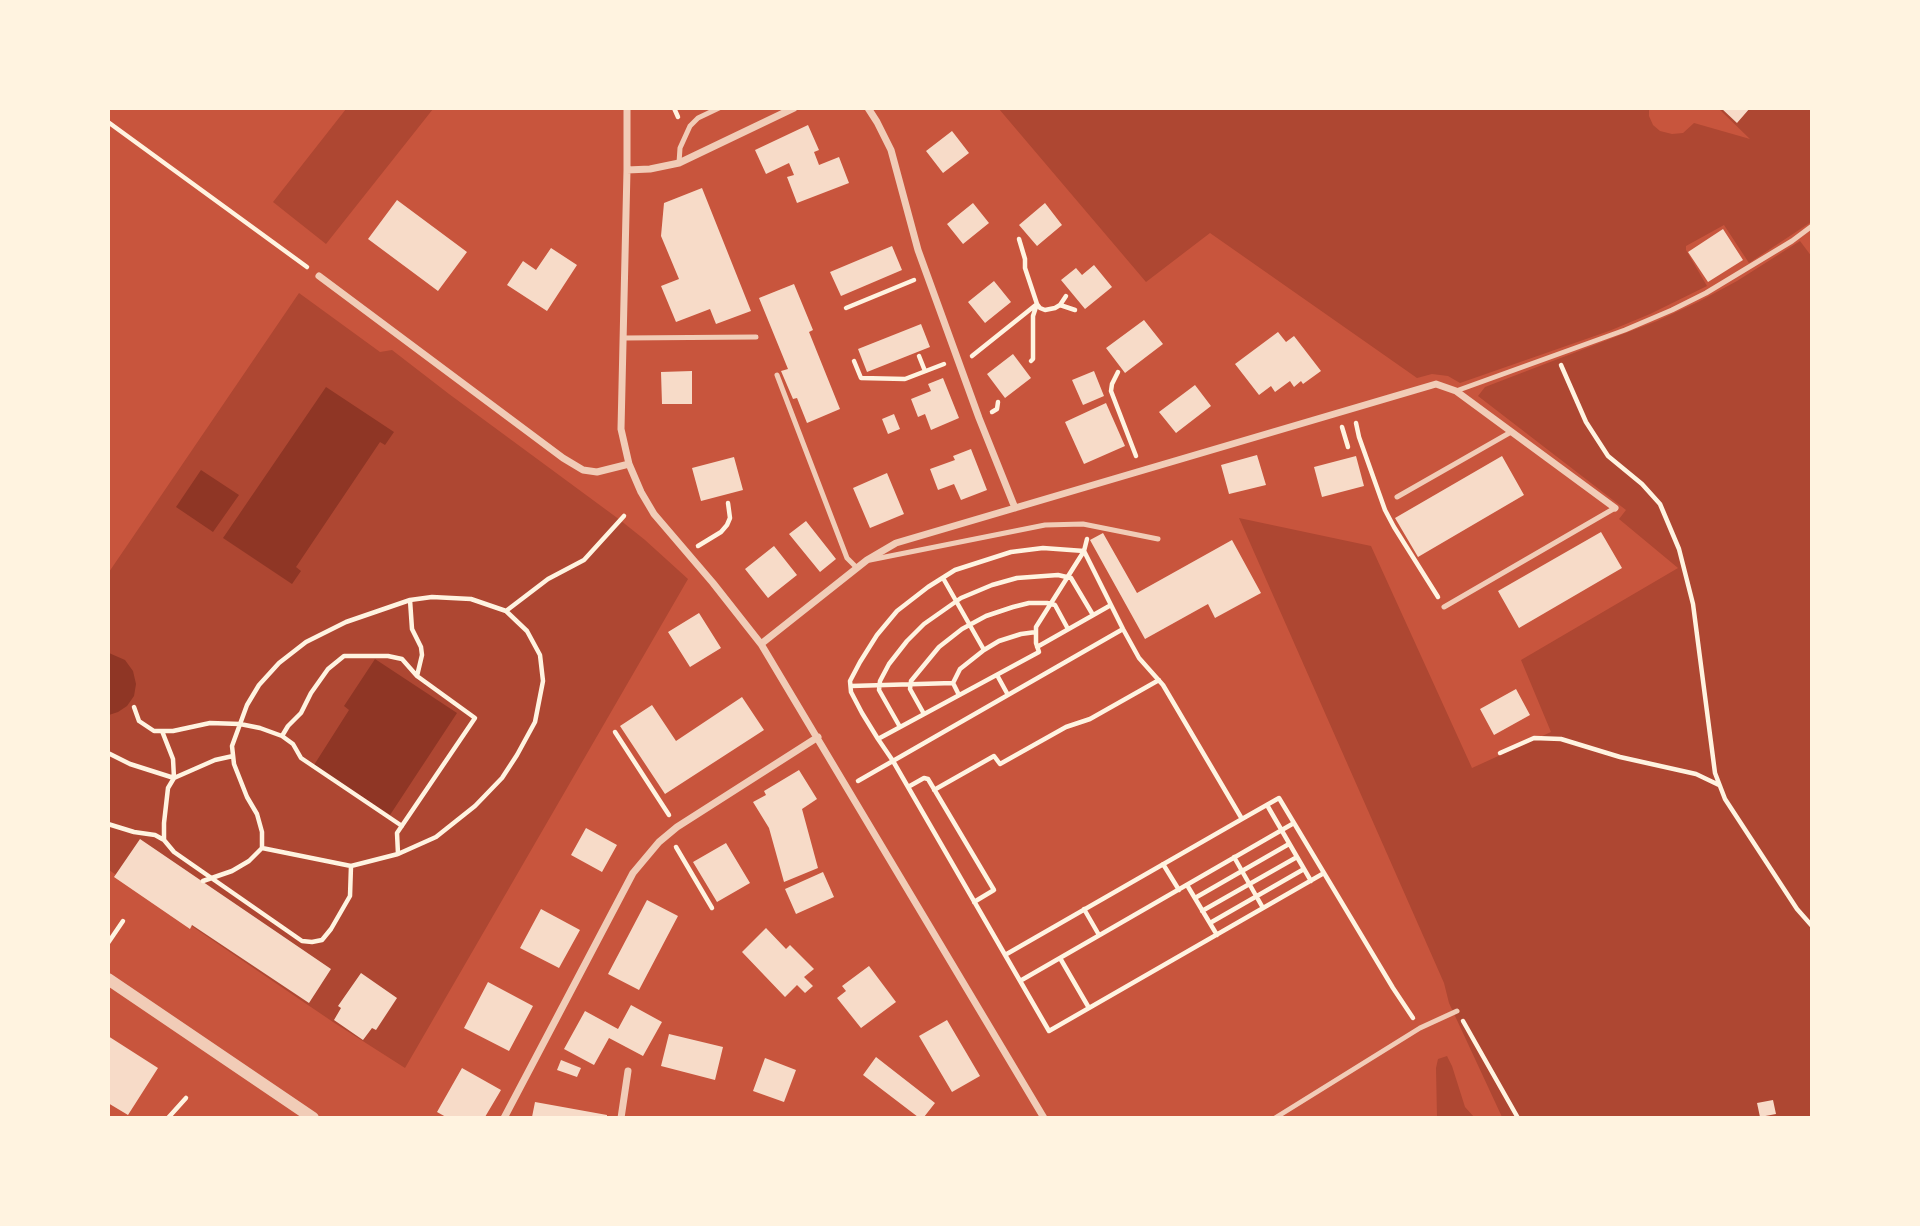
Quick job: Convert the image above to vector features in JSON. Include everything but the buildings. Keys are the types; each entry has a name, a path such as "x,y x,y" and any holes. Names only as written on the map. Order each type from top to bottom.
{"street":[{"path":"626,108 621,429 629,464 654,514 761,644 1044,1118"},
{"path":"627,170 679,163 794,108"},
{"path":"868,108 891,150 918,250 1015,508"},
{"path":"319,276 563,458 583,470 597,472 629,464"},
{"path":"761,644 867,560 897,543 1436,384 1457,391 1615,509"},
{"path":"505,1118 633,873 659,842 677,827 818,737"},
{"path":"108,979 313,1118"},
{"path":"621,1118 628,1071"}],"lane":[{"path":"679,163 680,148 690,126 698,118 719,108"},
{"path":"1457,391 1625,330 1706,293 1792,241 1811,226"},
{"path":"624,338 756,337"},
{"path":"777,374 847,558 857,568"},
{"path":"1397,497 1511,432"},
{"path":"1444,607 1615,509"},
{"path":"867,560 1045,525 1083,524 1158,540"},
{"path":"1275,1118 1420,1028 1457,1011"}],"path":[{"path":"108,122 319,276"},
{"path":"1019,240 1025,268 1040,308 1055,308 1066,296"},
{"path":"846,307 927,274"},
{"path":"1031,361 1033,316 1037,304"},
{"path":"854,361 861,378 905,379 959,362 1037,304"},
{"path":"1060,305 1075,310"},
{"path":"1556,355 1586,422 1608,456 1642,484 1660,504 1679,549 1693,604 1716,773 1725,799 1811,926"},
{"path":"919,356 925,371"},
{"path":"1118,372 1112,384 1113,399 1141,470"},
{"path":"698,546 722,532 727,525 730,518 728,503"},
{"path":"506,611 548,579 584,559 624,516"},
{"path":"878,739 1040,652 1036,643 1036,627 1084,551 1092,526"},
{"path":"1084,551 1043,548 1012,552 955,570 897,611 877,635 850,681 851,692 1049,1031 1324,873"},
{"path":"1084,551 1139,658 1159,680 1242,819"},
{"path":"900,727 879,690 880,681 907,641 924,624 956,601 992,584 1017,578 1037,575 1068,576 1093,615"},
{"path":"943,578 984,650"},
{"path":"203,881 232,871 249,861 262,848 262,832 257,814 234,764 232,746 247,705 259,685 279,663 306,642 346,622 410,600 432,597 471,599 506,611 527,631 540,654 543,681 535,722 502,778 475,806 436,837 398,854 351,866 262,848"},
{"path":"410,600 412,629 422,655 417,676"},
{"path":"924,714 910,689 911,681 939,646 969,625 1013,607 1029,603 1051,603 1055,605 1068,629"},
{"path":"1037,647 1111,605"},
{"path":"848,787 1123,629"},
{"path":"953,683 960,669 984,650 999,641 1036,632"},
{"path":"282,736 301,713 328,669 344,656 388,656 402,659 417,676 475,718 397,833 398,854"},
{"path":"997,675 1008,695"},
{"path":"934,790 994,756 1000,764 1066,727 1090,719 1159,680"},
{"path":"851,686 953,683"},
{"path":"953,683 959,695"},
{"path":"134,707 139,721 154,731 173,731 210,723 240,724 282,736 293,744 301,758 402,826"},
{"path":"162,731 173,759 174,779"},
{"path":"615,732 677,827"},
{"path":"1500,753 1534,738 1562,739 1620,757 1696,774 1720,785"},
{"path":"108,753 130,764 174,779"},
{"path":"164,840 168,788 174,779 215,760 233,756"},
{"path":"908,787 924,778 928,779 994,890 974,902"},
{"path":"1005,955 1279,798 1393,988 1420,1028"},
{"path":"1267,805 1311,881"},
{"path":"1020,981 1294,823"},
{"path":"108,824 155,835 164,840 174,852 302,941 322,940 335,921 349,896 351,866"},
{"path":"1195,898 1289,844"},
{"path":"1202,911 1297,857"},
{"path":"1234,858 1264,908"},
{"path":"686,864 712,908"},
{"path":"1163,864 1178,890"},
{"path":"1210,923 1304,869"},
{"path":"1188,885 1217,935"},
{"path":"1084,909 1100,935"},
{"path":"108,943 123,920"},
{"path":"1060,958 1089,1008"},
{"path":"1457,1011 1518,1118"},
{"path":"169,1118 186,1098"}],"shaded area":[{"path":"1649,108 1653,125 1660,131 1683,133 1694,123 1750,139 1719,109 1811,109 1811,222 1749,263 1724,225 1686,246 1707,286 1609,331 1460,383 1448,376 1432,374 1417,378 1210,233 1146,282 999,109"},
{"path":"346,109 433,109 326,244 273,202"},
{"path":"1800,241 1812,257 1811,1117 1502,1117 1449,1003 1444,983 1239,518 1371,546 1472,768 1551,732 1521,660 1678,568 1619,519 1626,510 1478,396 1485,387 1657,321 1698,302"},
{"path":"299,293 380,352 392,350 620,520 688,579 405,1068 109,870 109,572"},
{"path":"326,387 394,432 385,445 380,442 296,567 301,571 292,584 223,538"},
{"path":"201,470 239,495 213,532 176,507"},
{"path":"109,653 125,660 133,671 136,684 134,696 127,706 109,715"},
{"path":"375,659 457,713 390,815 314,765 349,710 344,706"},
{"path":"1447,1056 1465,1107 1474,1117 1437,1117 1436,1068 1438,1059"}]}
